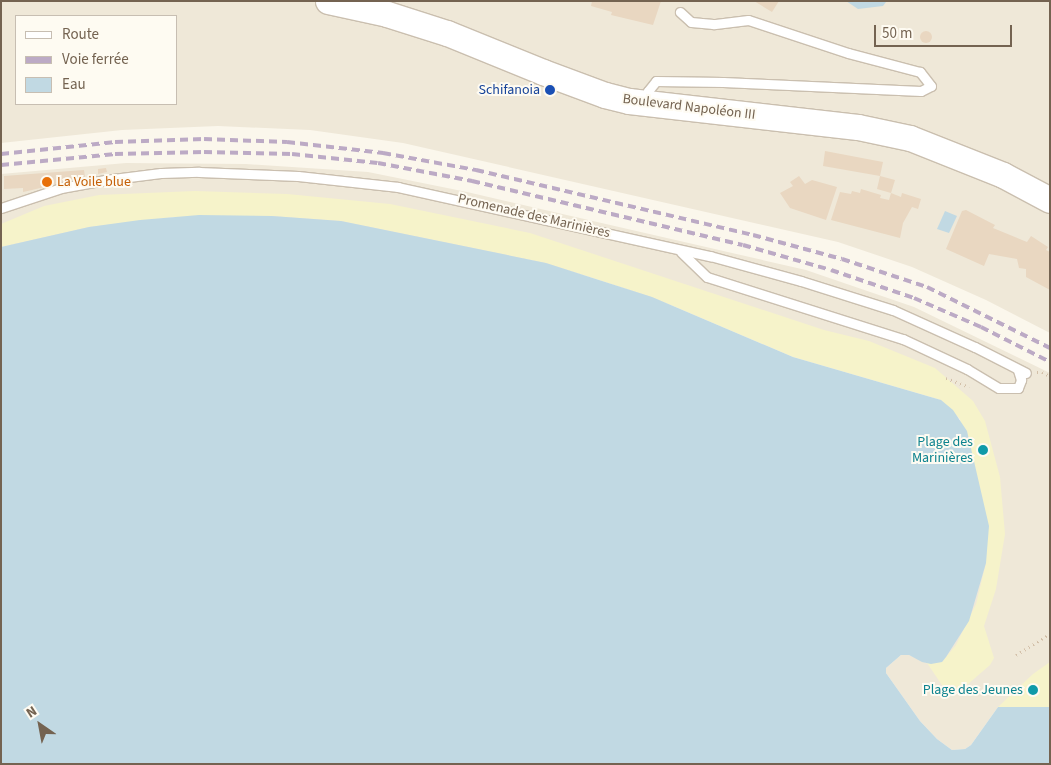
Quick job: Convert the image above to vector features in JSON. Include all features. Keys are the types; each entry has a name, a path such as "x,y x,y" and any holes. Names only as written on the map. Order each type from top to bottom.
{"main road":[{"name":"Boulevard Napoléon III","path":"328,1 387,14 447,33 606,95 646,104 849,126 910,138 1003,175 1050,200"}],"lane":[{"path":"646,104 648,91 656,82 724,82 921,91 931,86 920,72 848,53 748,20 713,24 691,22 680,12"},
{"name":"Promenade des Marinières","path":"1,208 61,188 134,176 199,172 298,176 398,187 679,250 801,281 893,310 975,347 1022,372 1018,388 999,388 967,369 903,339 708,278 679,250"}],"path":[{"path":"1016,655 1050,634"}],"shaded area":[{"path":"1,1 1050,1 1050,333 986,300 912,267 838,242 403,143 310,130 218,126 122,130 1,143"},
{"path":"126,163 246,164 368,172 467,192 806,270 914,307 1050,373 1050,707 998,707 971,745 965,749 952,750 937,739 920,721 886,673 886,668 901,655 909,655 927,663 985,501 967,432 960,419 941,400 598,279 531,260 199,215 140,220 1,247 1,174"}],"sand":[{"name":"Plage des Marinières","path":"195,191 287,194 390,204 530,233 824,330 869,341 935,368 973,401 985,421 1000,477 1005,534 996,589 984,626 994,658 990,665 960,691 944,688 927,663 942,662 956,645 976,604 986,563 960,419 941,400 793,357 652,297 546,263 341,221 272,216 174,217 89,227 1,247 1,224 44,206 99,195"},
{"name":"Plage des Jeunes","path":"1050,662 1050,707 998,707 1033,674"}],"water":[{"path":"846,1 886,2 883,6 858,9"},
{"path":"945,211 957,216 949,233 937,229"},
{"path":"199,215 272,216 341,221 546,263 652,297 793,357 941,400 953,410 967,431 989,526 986,563 969,621 942,662 931,664 922,662 909,655 901,655 886,668 886,673 920,721 937,739 952,750 965,749 971,745 998,707 1050,707 1050,764 1,764 1,247 89,227"}],"building":[{"path":"592,1 661,1 653,25 611,15 612,12 591,6"},
{"path":"754,1 779,1 772,12"},
{"path":"924,31 928,31 932,37 928,43 924,43 920,39 920,35"},
{"path":"825,151 883,162 880,176 823,166"},
{"path":"106,168 107,172 98,174 98,169"},
{"path":"84,170 85,177 32,190 23,192 23,188 4,189 4,176"},
{"path":"799,176 805,184 812,180 837,187 826,220 790,208 780,193 793,186 790,182"},
{"path":"880,176 895,180 891,193 877,189"},
{"path":"861,189 881,195 880,198 889,200 891,193 901,197 902,193 921,199 918,209 912,207 903,223 900,238 831,220 840,192 851,194 852,191 860,193"},
{"path":"966,210 995,225 993,228 1027,242 1031,236 1048,247 1046,250 1050,252 1050,290 1026,277 1026,269 1019,268 1017,259 989,254 984,266 946,249 962,211"}],"railway":[{"path":"1,154 115,142 204,139 287,142 383,153 476,170 753,235 842,259 927,287 1050,348"},
{"path":"1,165 115,154 204,152 292,154 378,163 472,181 743,245 831,270 914,298 981,327 1050,362"}],"place":[{"name":"Schifanoia","path":"550,90"},
{"name":"La Voile blue","path":"47,182"},
{"name":"Plage des Marinières","path":"983,450"},
{"name":"Plage des Jeunes","path":"1033,690"}]}
